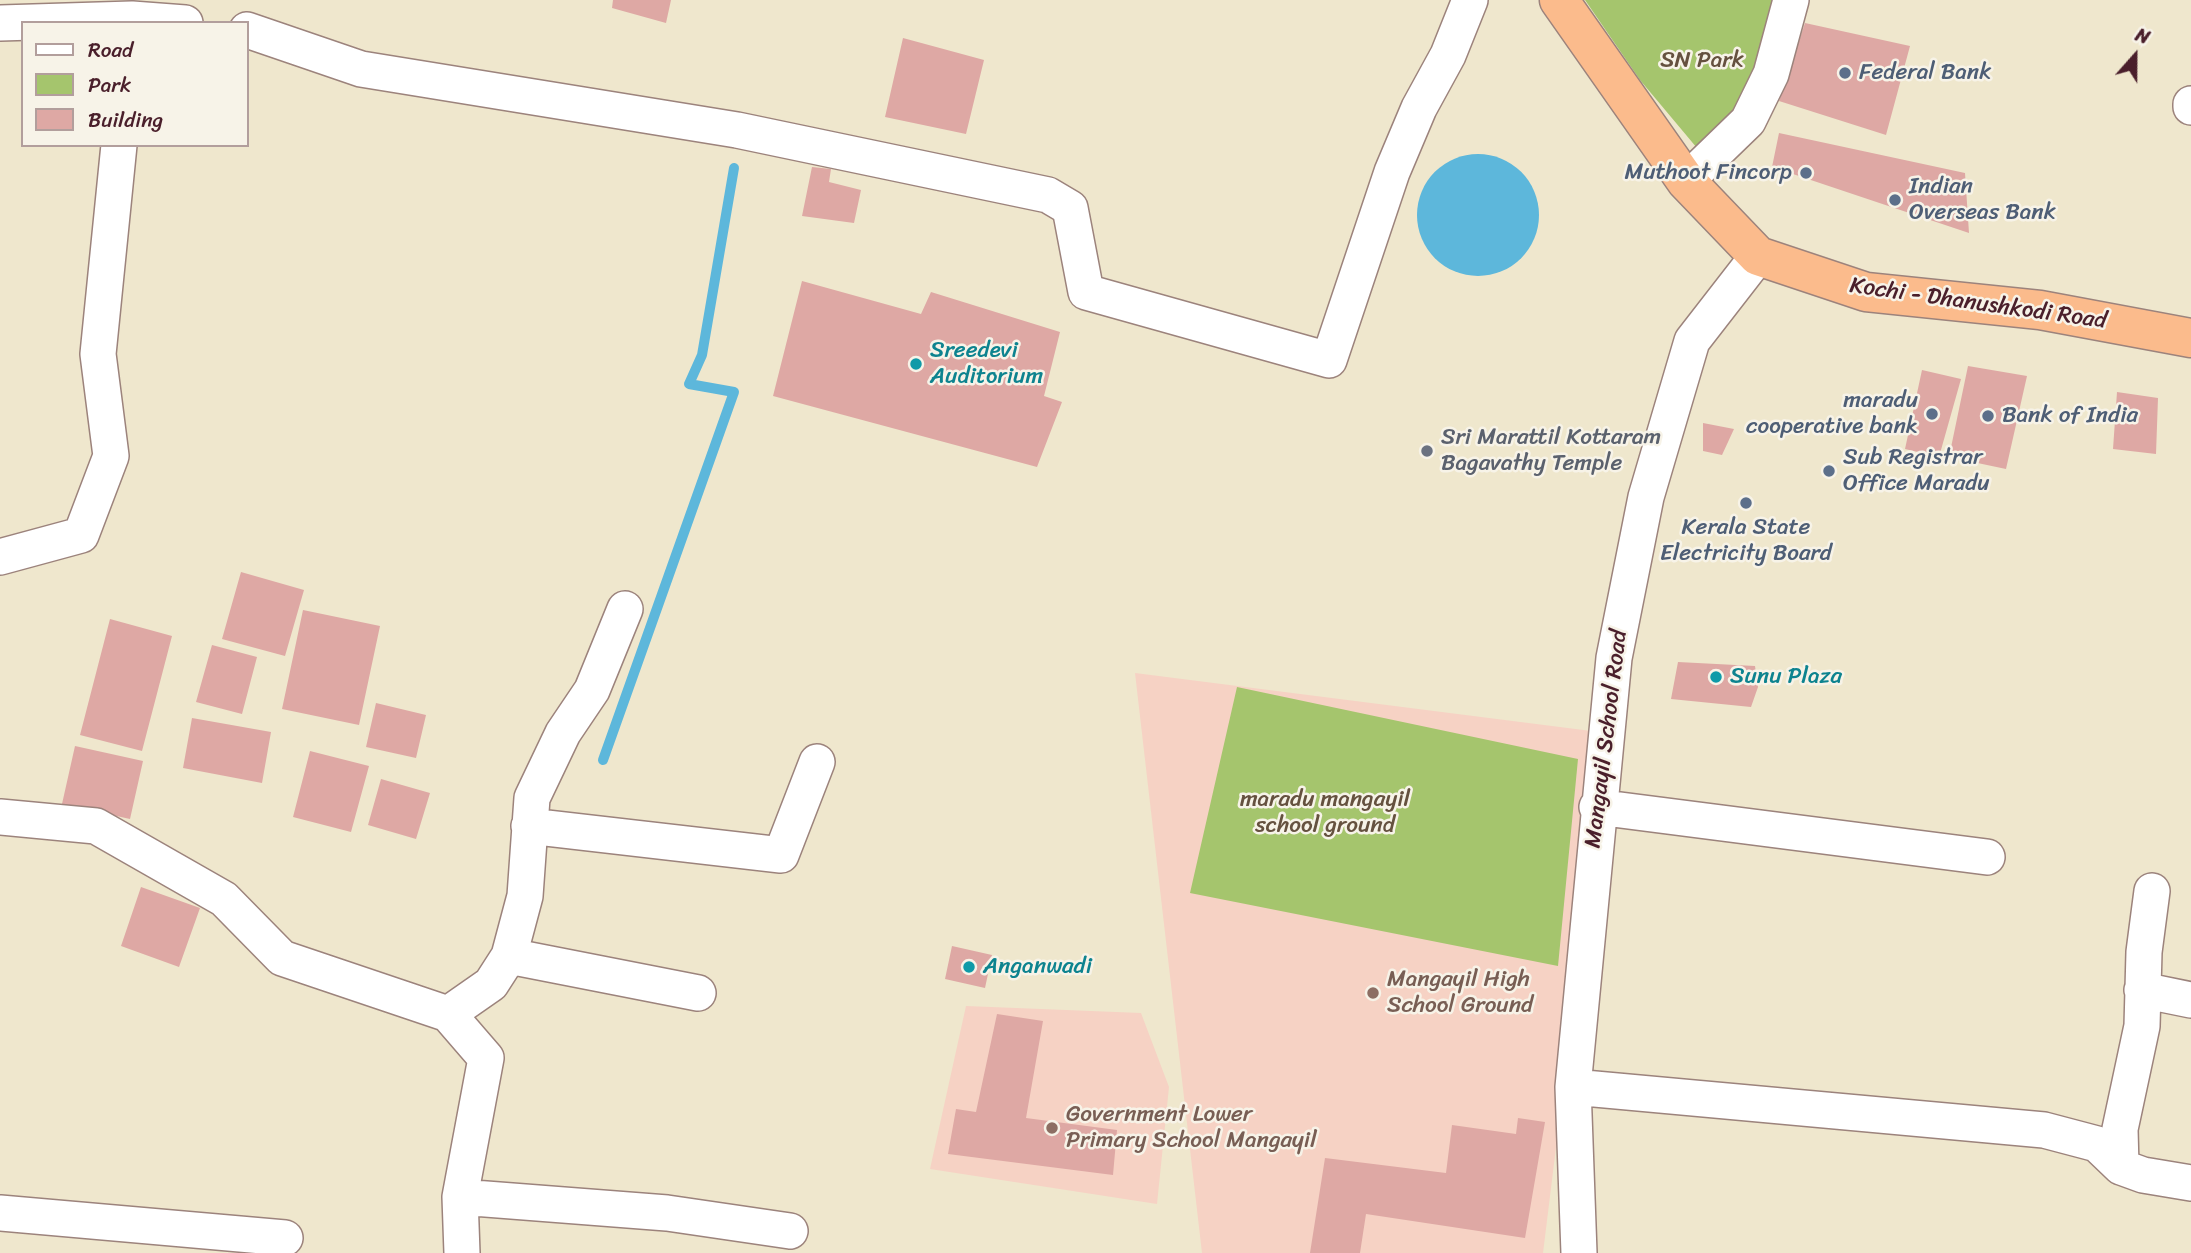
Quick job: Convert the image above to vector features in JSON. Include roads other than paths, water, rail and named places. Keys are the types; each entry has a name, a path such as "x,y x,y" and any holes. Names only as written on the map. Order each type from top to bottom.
{"highway":[{"name":"Kochi - Dhanushkodi Road","path":"1559,0 1686,181 1758,256 1866,292 2040,310 2191,338"}],"street":[{"path":"248,30 360,69 737,130 1048,195 1070,208 1086,292 1329,360 1392,172 1419,108 1448,55 1471,0"},
{"path":"1686,181 1748,121 1771,74 1791,0"},
{"path":"0,23 21,23"},
{"path":"0,557 81,535 111,456 98,354 119,147"},
{"name":"Mangayil School Road","path":"1579,1253 1573,1087 1597,807 1618,635 1647,497 1692,341 1758,256"},
{"path":"447,1014 491,984 509,956 525,896 532,798 542,772 563,733 592,690 625,609"},
{"path":"529,826 781,855 817,762"},
{"path":"1597,807 1987,857"},
{"path":"0,817 96,826 224,899 282,958 447,1014 486,1058 460,1197 462,1253"},
{"path":"2121,1167 2120,1129 2142,1026 2142,990 2152,891"},
{"path":"509,956 698,993"},
{"path":"2142,990 2191,1000"},
{"path":"1573,1087 2044,1130 2097,1144 2121,1167 2143,1175 2191,1184"},
{"path":"460,1197 667,1213 790,1231"},
{"path":"0,1213 285,1238"}],"water":[{"path":"1478,154 1502,158 1521,172 1535,191 1539,215 1535,239 1521,258 1502,272 1478,276 1454,272 1435,258 1421,239 1417,215 1421,191 1435,172 1454,158"}],"waterway":[{"path":"603,760 734,392 689,384 702,355 734,168"}],"place":[{"name":"Federal Bank","path":"1845,73"},
{"name":"Muthoot Fincorp","path":"1806,173"},
{"name":"Indian Overseas Bank","path":"1895,200"},
{"name":"Sreedevi Auditorium","path":"916,364"},
{"name":"maradu cooperative bank","path":"1932,414"},
{"name":"Bank of India","path":"1988,416"},
{"name":"Sri Marattil Kottaram Bagavathy Temple","path":"1427,451"},
{"name":"Sub Registrar Office Maradu","path":"1829,471"},
{"name":"Kerala State Electricity Board","path":"1746,503"},
{"name":"Sunu Plaza","path":"1716,677"},
{"name":"Anganwadi","path":"969,967"},
{"name":"Mangayil High School Ground","path":"1373,993"},
{"name":"Government Lower Primary School Mangayil","path":"1052,1128"}],"park label":[{"name":"SN Park","path":"1702,61"},
{"name":"maradu mangayil school ground","path":"1325,813"}]}
